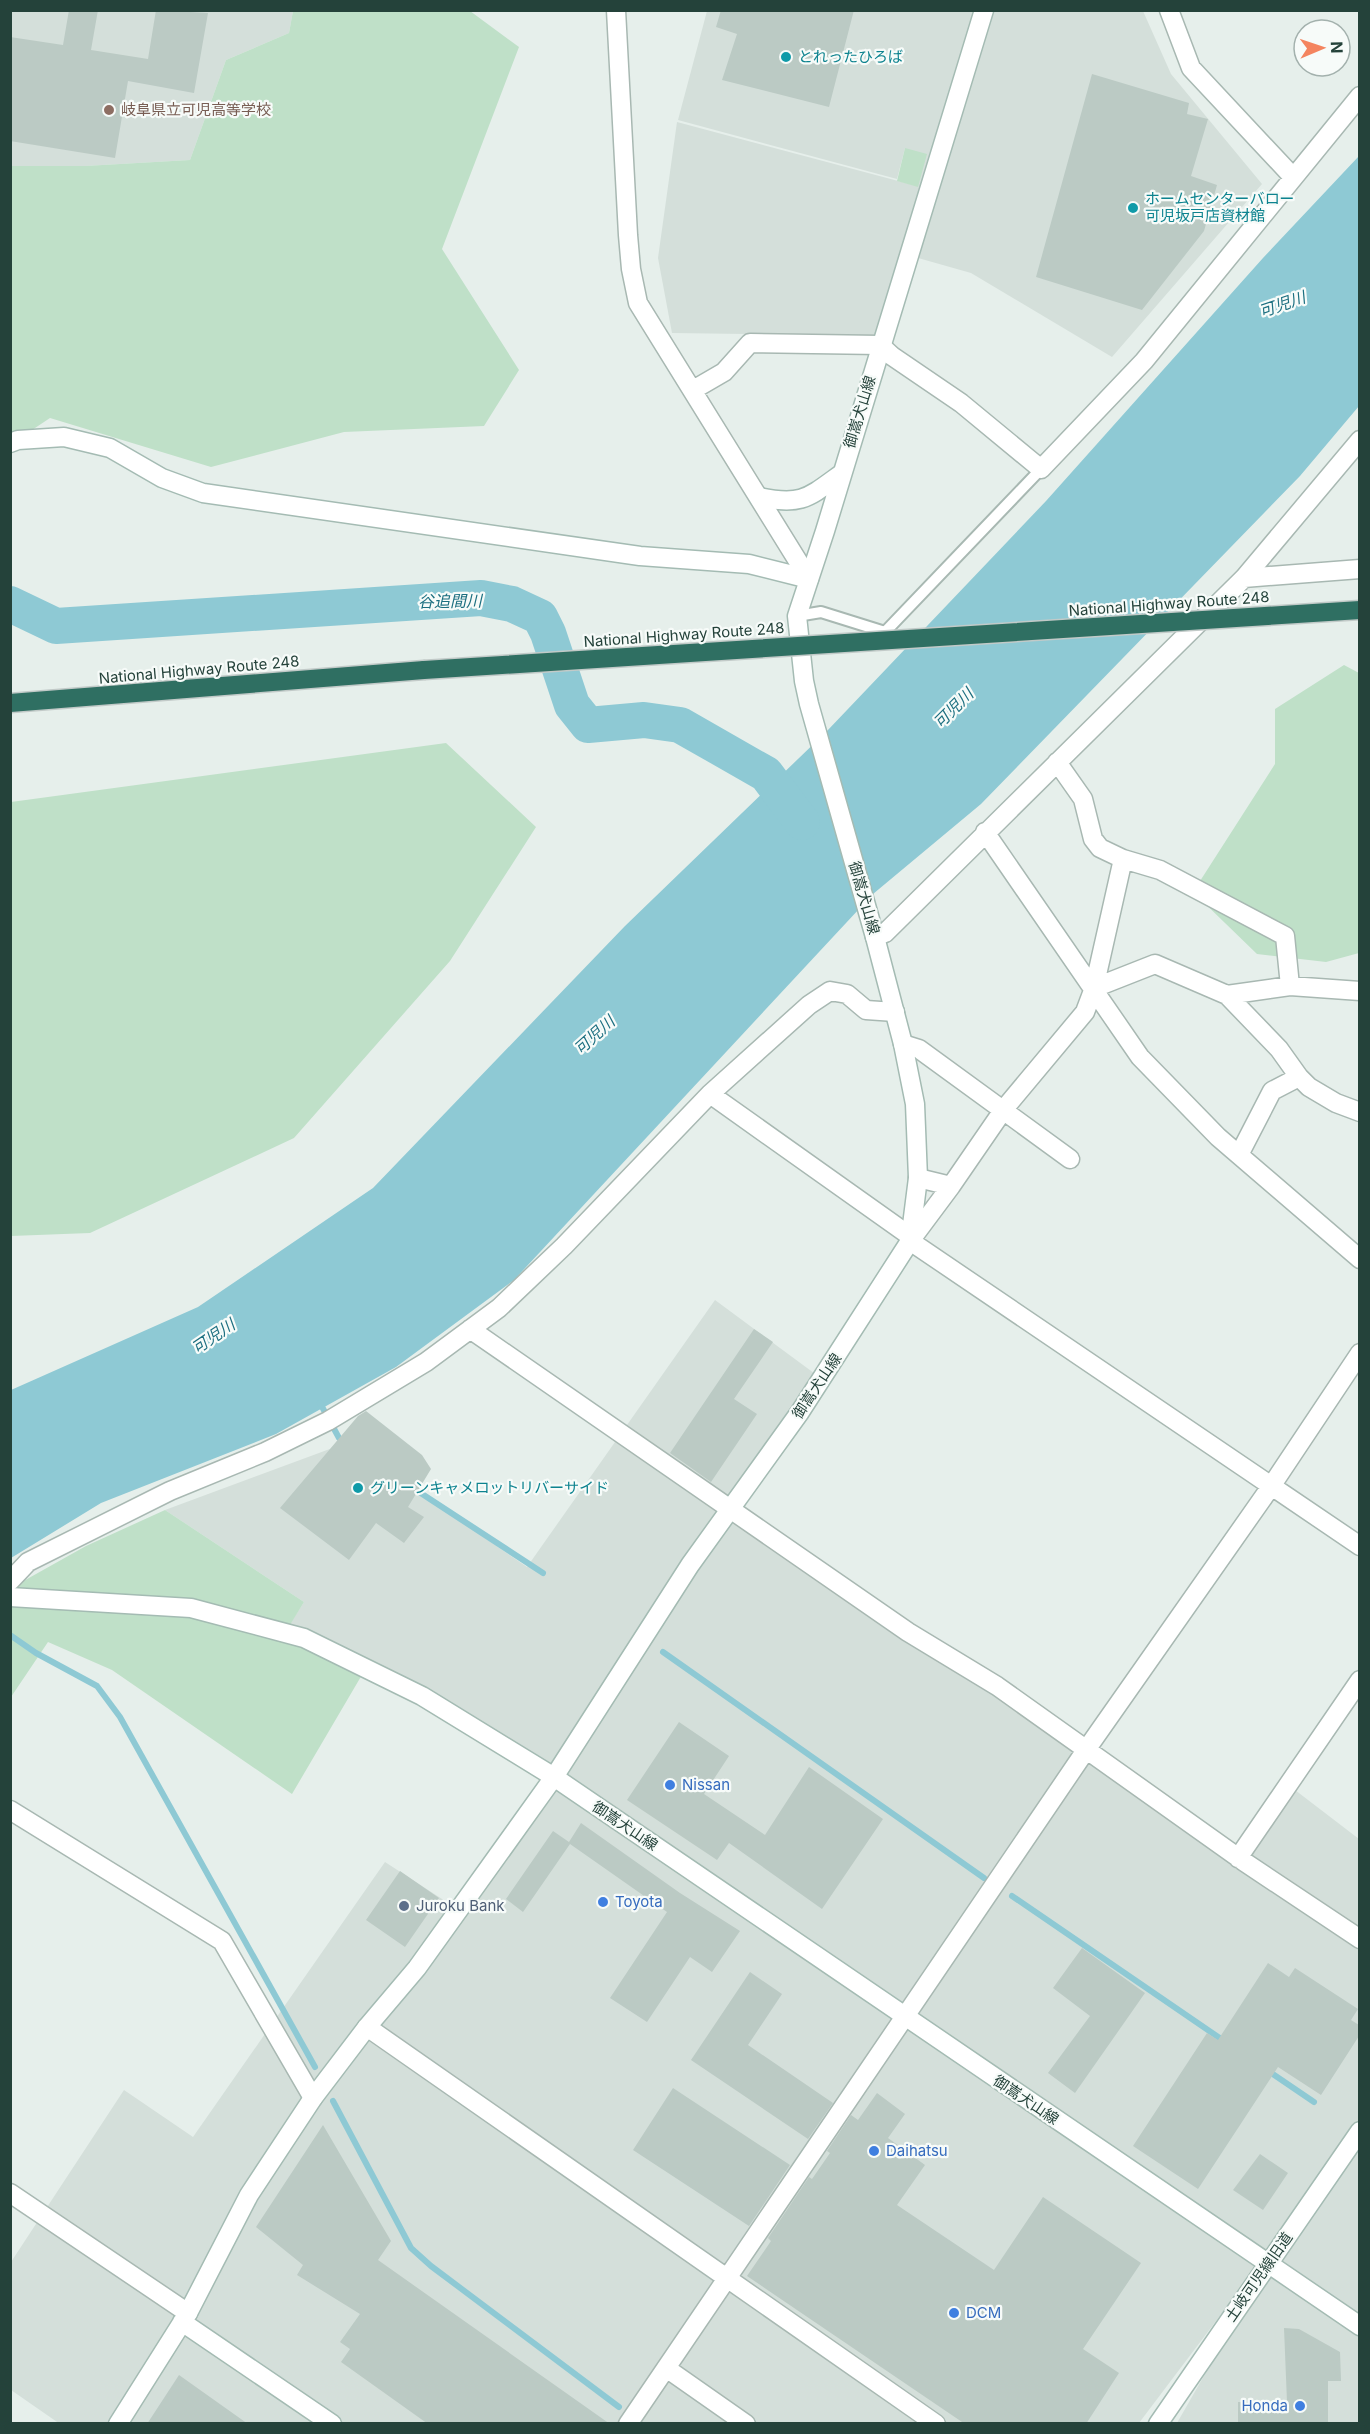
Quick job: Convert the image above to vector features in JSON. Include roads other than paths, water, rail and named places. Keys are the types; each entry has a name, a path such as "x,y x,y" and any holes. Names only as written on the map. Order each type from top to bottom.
{"highway":[{"name":"National Highway Route 248","path":"10,703 424,670 1359,610"}],"street":[{"path":"616,10 628,235 638,303 669,357 693,390 809,579"},
{"name":"御嵩犬山線","path":"984,10 797,616 804,681 809,704 895,1012 915,1104 918,1178 910,1239 800,1412 729,1509 664,1605 554,1777 1359,2326"},
{"path":"1169,10 1191,68 1293,177"},
{"path":"693,390 724,372 750,344 880,345 892,356 961,403 1041,469 1144,361 1359,96"},
{"path":"10,443 18,440 64,437 110,448 162,478 203,493 640,556 749,564 809,579"},
{"path":"875,937 885,933 1244,578 1359,440"},
{"path":"759,497 781,502 807,498 841,474"},
{"path":"1244,578 1359,569"},
{"path":"1057,762 1083,800 1093,839 1100,848 1123,859 1161,870 1285,936 1290,986"},
{"path":"985,832 1140,1057 1218,1137 1359,1259"},
{"path":"910,1239 951,1186 1004,1109 1085,1012 1094,988 1123,859"},
{"path":"1094,988 1155,964 1227,995 1279,1049 1309,1087 1359,1113"},
{"path":"1227,995 1290,986 1359,991"},
{"path":"10,1581 28,1562 170,1491 266,1452 329,1420 426,1362 499,1308 556,1253 710,1094 809,1005 830,991 847,994 866,1010 895,1012"},
{"path":"903,1044 919,1049 1070,1159"},
{"path":"1239,1155 1272,1091 1299,1077"},
{"path":"710,1094 910,1239 1359,1546"},
{"path":"918,1178 951,1186"},
{"path":"470,1329 908,1632 997,1686 1238,1858 1359,1939"},
{"path":"628,2424 1086,1750 1272,1485 1359,1353"},
{"path":"10,1597 191,1608 304,1638 422,1696 554,1777 417,1968 367,2027 313,2098 249,2195 185,2317 118,2424"},
{"path":"1238,1858 1359,1680"},
{"path":"10,1810 222,1941 313,2098"},
{"path":"367,2027 936,2424"},
{"name":"土岐可児線旧道","path":"1158,2424 1359,2131"},
{"path":"10,2193 332,2424"},
{"path":"666,2368 746,2424"}],"lane":[{"path":"797,616 821,612 885,632 1041,469"}],"water":[{"name":"可児川","path":"1359,156 1359,406 1300,476 981,804 873,894 514,1280 396,1367 276,1434 101,1503 11,1558 11,1390 198,1307 373,1188 625,926 827,731 1046,501 1263,258"}],"waterway":[{"name":"谷追間川","path":"10,604 56,626 481,598 512,604 540,617 548,633 572,705 588,725 644,720 680,725 766,774 802,822"},
{"path":"320,1403 339,1438 345,1442"},
{"path":"413,1488 543,1573"},
{"path":"10,1635 36,1653 97,1686 120,1717 315,2067"},
{"path":"663,1652 984,1878"},
{"path":"1012,1896 1224,2041"},
{"path":"1267,2070 1314,2102"},
{"path":"333,2101 411,2248 431,2266 619,2407"}],"place":[{"name":"とれったひろば","path":"786,57"},
{"name":"岐阜県立可児高等学校","path":"109,110"},
{"name":"ホームセンターバロー 可児坂戸店資材館","path":"1133,208"},
{"name":"グリーンキャメロットリバーサイド","path":"358,1488"},
{"name":"Nissan","path":"670,1785"},
{"name":"Toyota","path":"603,1902"},
{"name":"Juroku Bank","path":"404,1906"},
{"name":"Daihatsu","path":"874,2151"},
{"name":"DCM","path":"954,2313"},
{"name":"Honda","path":"1300,2406"}]}
